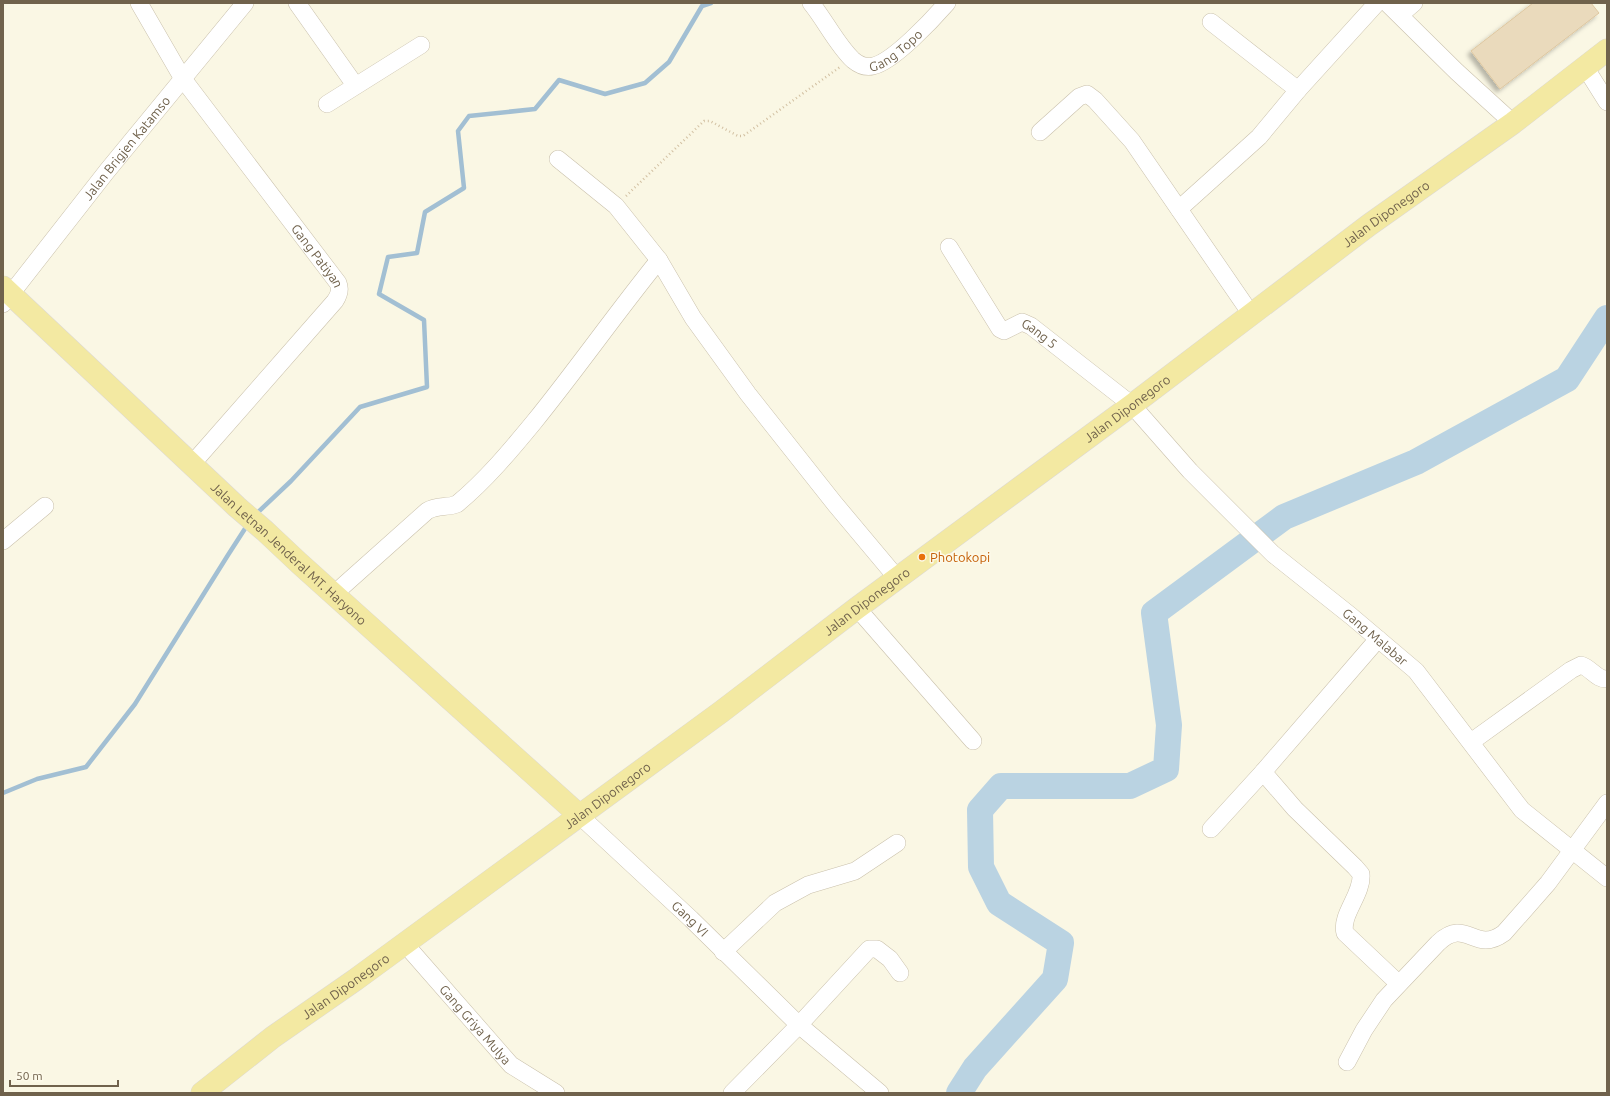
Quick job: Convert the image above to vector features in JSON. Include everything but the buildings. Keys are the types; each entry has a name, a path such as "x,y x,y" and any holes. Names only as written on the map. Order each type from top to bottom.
{"main road":[{"name":"Jalan Diponegoro","path":"202,1093 273,1037 405,944 721,712 897,578 1132,405 1369,225 1513,123 1607,50"},
{"name":"Jalan Letnan Jenderal MT. Haryono","path":"6,295 192,464 237,507 579,815"}],"street":[{"path":"139,3 183,79"},
{"name":"Jalan Brigjen Katamso","path":"6,295 245,3"},
{"path":"297,3 355,85"},
{"name":"Gang Topo","path":"811,3 852,59 863,66 868,67 880,63 902,48 948,3"},
{"path":"1179,209 1258,137 1298,90 1377,3"},
{"path":"1387,3 1457,72 1513,123"},
{"path":"1400,15 1414,3"},
{"path":"1211,22 1298,90"},
{"path":"327,104 355,85 421,45"},
{"path":"1585,67 1607,102"},
{"name":"Gang Patiyan","path":"183,79 338,283 340,288 335,301 192,464"},
{"path":"1040,132 1079,96 1087,94 1095,100 1132,142 1251,314"},
{"path":"558,159 616,206 659,260 692,318 748,394 835,504 897,578"},
{"name":"Gang 5","path":"949,247 1000,329 1004,331 1022,322 1031,326 1132,405"},
{"path":"334,594 427,510 433,507 450,507 457,504 506,455 563,386 627,300 659,260"},
{"name":"Gang Malabar","path":"1132,405 1190,471 1273,554 1416,671 1522,810 1607,878"},
{"path":"3,541 45,506"},
{"path":"857,608 973,741"},
{"path":"1211,829 1263,772 1378,639"},
{"path":"1471,742 1580,665 1587,667 1599,678 1604,680 1607,679"},
{"path":"1263,772 1295,809 1361,874 1360,885 1346,920 1344,928 1345,933 1398,983"},
{"path":"1347,1062 1364,1030 1377,1010 1398,983 1444,937 1458,932 1484,941 1496,939 1504,933 1548,882 1607,803"},
{"name":"Gang VI","path":"579,815 691,919 799,1025 880,1093"},
{"path":"723,952 775,903 808,885 855,871 897,843"},
{"name":"Gang Griya Mulya","path":"405,944 511,1065 556,1093"},
{"path":"732,1093 799,1025 869,949 877,949 890,959 900,973"}],"path":[{"path":"616,206 704,121 710,121 738,136 743,136 852,59"}],"waterway":[{"path":"255,515 291,481 360,407 427,387 424,320 379,294 388,257 417,253 425,212 464,188 458,131 469,116 535,109 559,80 605,94 645,83 669,62 702,6 711,3"},
{"path":"959,1093 975,1068 1055,979 1061,943 999,903 981,867 980,810 1001,786 1130,786 1166,769 1169,725 1154,613 1284,517 1416,462 1567,379 1607,318"},
{"path":"3,793 37,779 86,767 135,704 248,524"}],"place":[{"name":"Photokopi","path":"922,557"}]}
